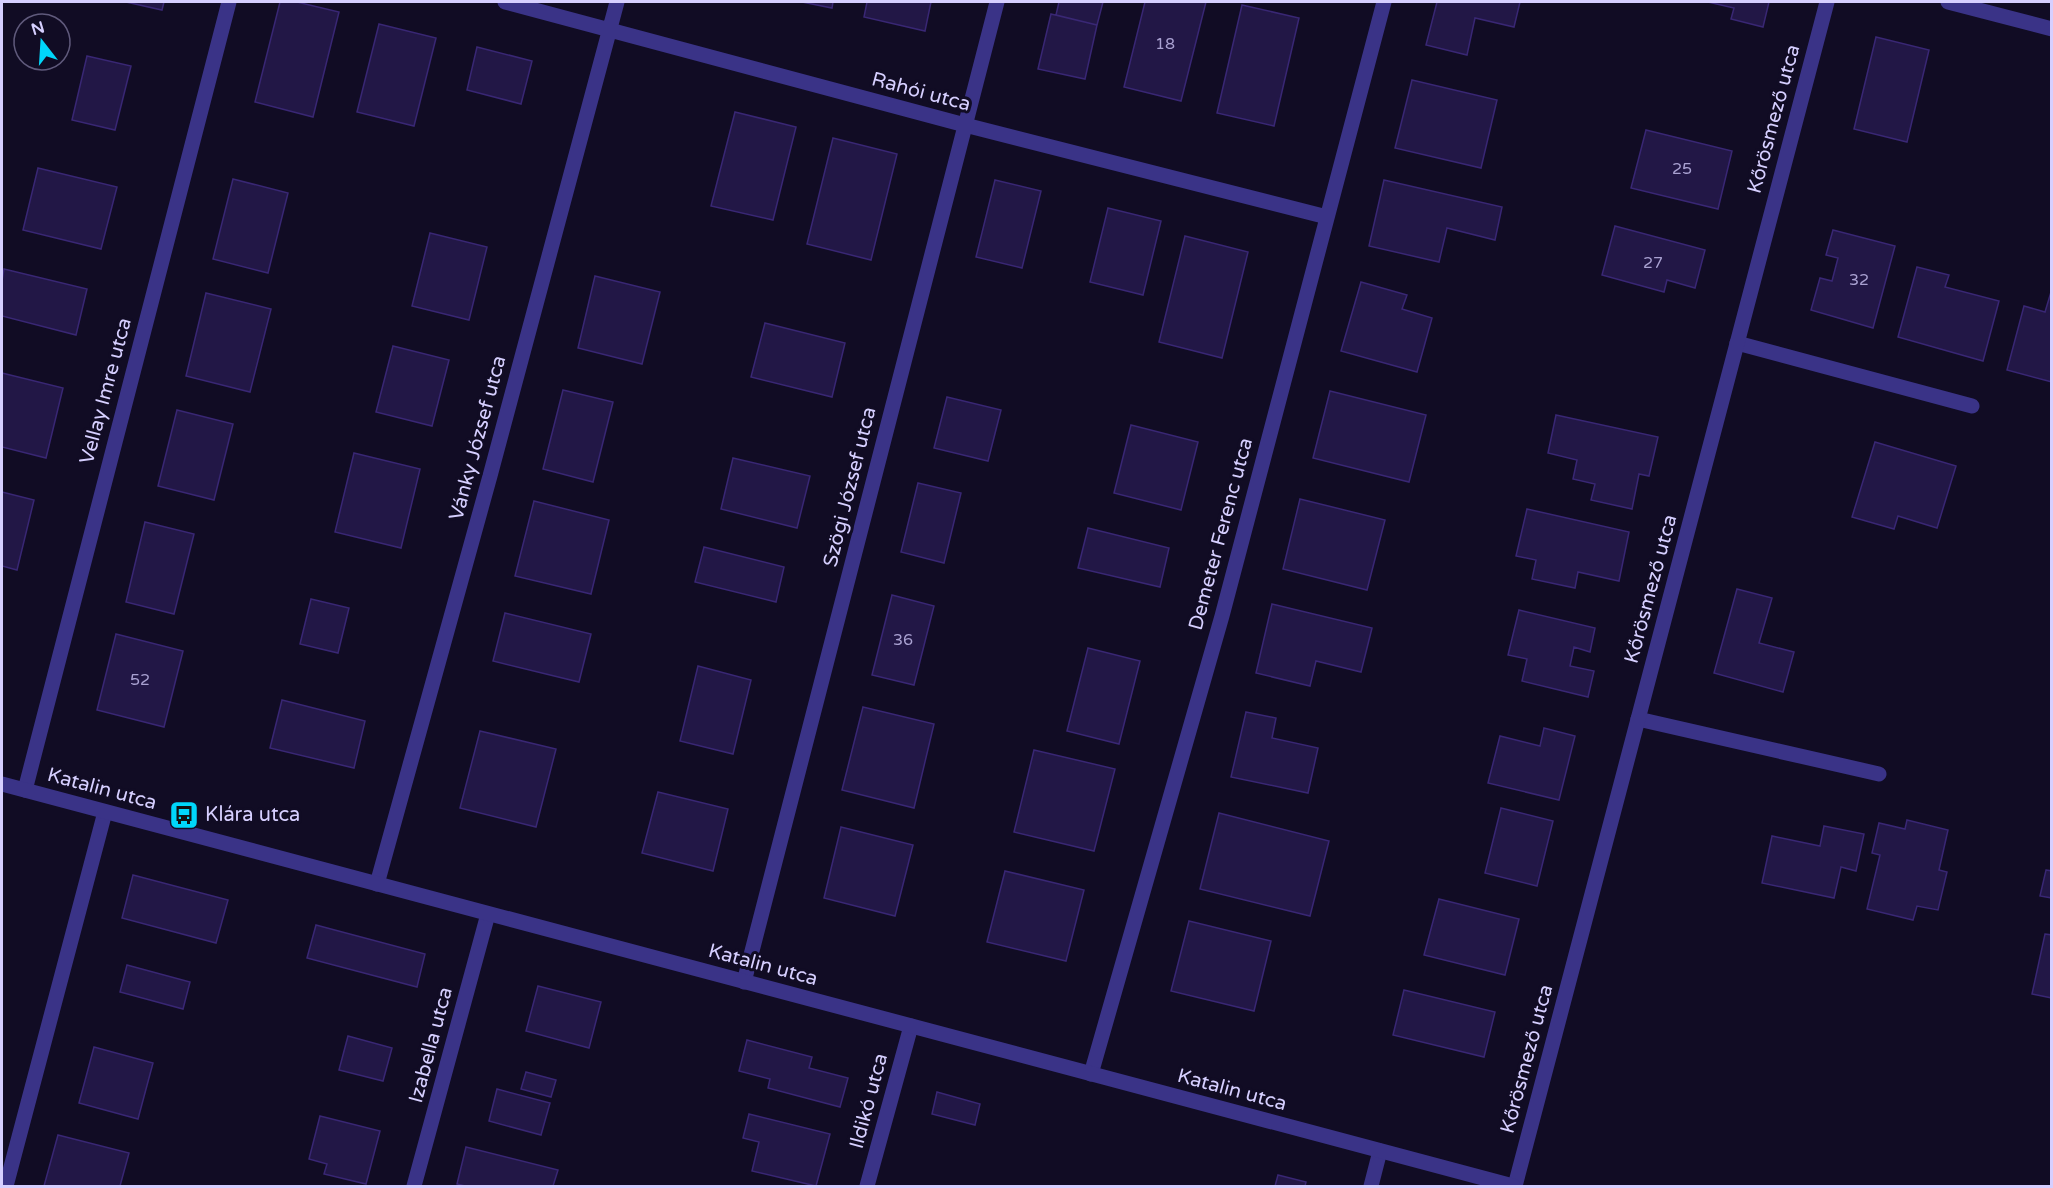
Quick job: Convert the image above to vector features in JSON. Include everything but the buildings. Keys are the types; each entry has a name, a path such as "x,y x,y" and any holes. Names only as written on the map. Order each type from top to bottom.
{"street":[{"name":"Vellay Imre utca","path":"25,790 229,2"},
{"name":"Rahói utca","path":"505,2 964,125 1327,216"},
{"name":"Vánky József utca","path":"377,884 490,476 617,2"},
{"name":"Szögi József utca","path":"744,982 997,2"},
{"name":"Demeter Ferenc utca","path":"1091,1074 1222,616 1384,2"},
{"name":"Kőrösmező utca","path":"1514,1186 1827,2"},
{"path":"1948,2 2052,29"},
{"path":"1737,343 1972,406"},
{"path":"1638,720 1879,774"},
{"name":"Katalin utca","path":"2,784 1514,1186"},
{"path":"6,1186 105,812"},
{"name":"Izabella utca","path":"414,1186 488,914"},
{"name":"Ildikó utca","path":"867,1186 911,1026"},
{"path":"1371,1186 1380,1151"}],"place":[{"name":"Klára utca","path":"184,815"}]}
